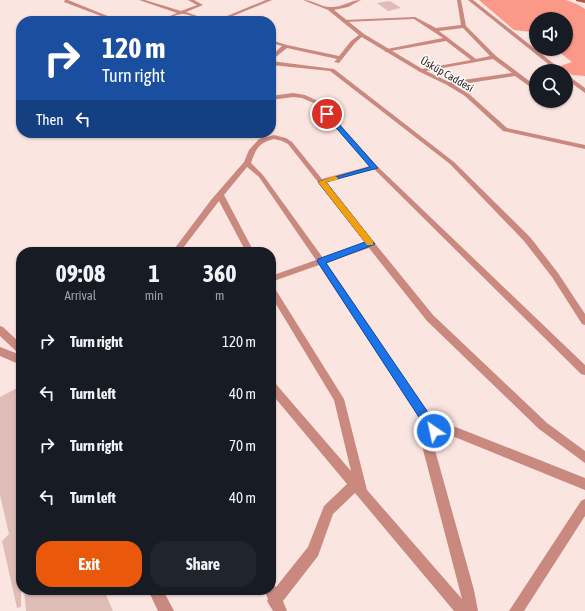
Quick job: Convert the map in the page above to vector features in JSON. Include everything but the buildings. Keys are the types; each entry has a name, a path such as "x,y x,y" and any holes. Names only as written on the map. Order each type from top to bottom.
{"main road":[{"path":"578,0 585,2"}],"street":[{"path":"68,2 81,0"},
{"path":"141,0 192,16"},
{"path":"174,16 201,5 190,0"},
{"path":"230,16 270,0"},
{"name":"Üsküp Caddesi","path":"305,0 324,5 362,35 387,51 422,71 449,84 480,106 498,125 505,130 585,147"},
{"path":"330,9 346,6 359,0"},
{"path":"467,0 459,0 464,26 494,57 529,84"},
{"path":"470,0 551,64"},
{"path":"68,2 105,16"},
{"path":"344,21 415,18 435,30 474,60"},
{"path":"435,30 464,26"},
{"path":"332,70 353,42 362,35"},
{"path":"387,51 446,39"},
{"path":"276,43 340,58"},
{"path":"276,55 286,46"},
{"path":"422,71 494,57"},
{"path":"276,64 332,70 452,163 527,239 555,275 585,321"},
{"path":"449,84 516,74"},
{"path":"573,82 585,91"},
{"path":"276,97 293,95 303,96 318,103 375,168 585,371"},
{"path":"276,137 284,138 290,142 430,318 543,426 585,458"},
{"path":"181,247 220,195 247,163 252,150 261,140 270,138"},
{"path":"247,163 260,176 321,261 434,431"},
{"path":"321,182 375,168"},
{"path":"220,195 247,247"},
{"path":"276,277 370,244"},
{"path":"276,297 339,398 358,490"},
{"path":"0,330 16,345"},
{"path":"0,351 16,358"},
{"path":"276,392 358,490 463,611"},
{"path":"471,611 467,590 427,442 438,425 585,484"},
{"path":"275,601 313,551 328,510 358,490"},
{"path":"516,611 585,506"},
{"path":"158,595 166,611"}],"shaded area":[{"path":"479,0 566,0 579,5 585,9 585,76 573,75 573,64 566,64 572,62 564,56 573,56 573,12 529,12 529,32 514,30"}],"slow traffic":[{"path":"335,178 321,182 370,243"}],"route":[{"path":"327,114 375,168 321,182 370,244 321,261 434,431"}]}
